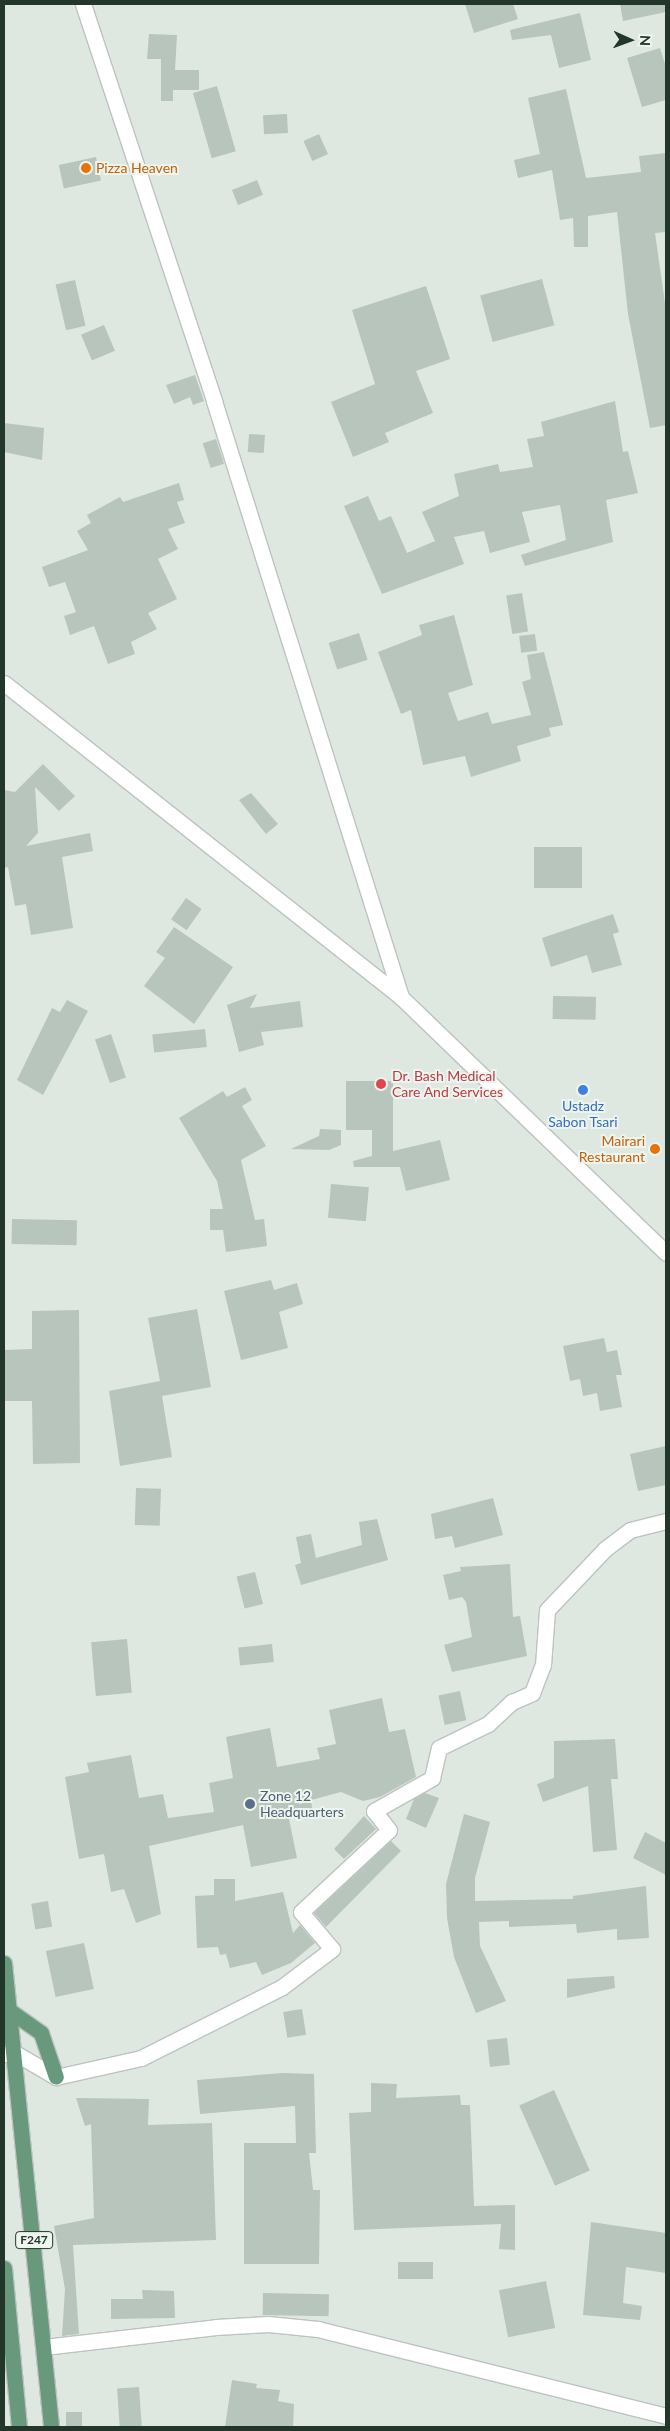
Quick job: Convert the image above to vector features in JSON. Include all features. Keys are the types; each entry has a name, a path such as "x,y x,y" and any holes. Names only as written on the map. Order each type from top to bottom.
{"main road":[{"name":"F247","path":"4,1963 10,2011 9,2053 44,2346 51,2427"},
{"path":"10,2011 41,2033 56,2077"},
{"path":"4,2268 19,2427"}],"street":[{"path":"83,4 214,402 401,997"},
{"path":"4,683 401,997 666,1254"},
{"path":"9,2053 56,2077 159,2052 282,1987 332,1949 301,1912 390,1830 374,1811 432,1778 439,1748 488,1724 512,1702 532,1693 543,1665 547,1610 605,1548 630,1530 666,1521"},
{"path":"44,2346 216,2327 268,2324 318,2329 666,2416"}],"building":[{"path":"465,4 513,4 518,19 474,33"},
{"path":"620,4 666,4 666,12 623,21"},
{"path":"580,13 591,60 559,68 551,35 512,40 510,30"},
{"path":"149,34 177,35 175,70 199,70 199,90 173,90 173,101 161,101 161,59 147,59"},
{"path":"660,48 666,67 666,100 642,107 627,58"},
{"path":"217,86 236,151 212,158 193,93"},
{"path":"566,89 586,178 641,172 639,156 666,153 666,232 655,233 666,310 666,425 650,428 628,314 617,212 588,216 588,247 574,247 573,218 560,220 552,170 518,178 514,160 540,154 528,98"},
{"path":"287,114 288,133 264,134 263,115"},
{"path":"319,134 328,154 312,161 303,141"},
{"path":"96,157 101,180 64,188 59,165"},
{"path":"257,180 263,195 238,205 232,190"},
{"path":"542,279 554,325 493,342 480,296"},
{"path":"75,280 86,326 66,330 56,284"},
{"path":"426,286 450,359 416,371 433,413 385,433 389,442 353,457 331,402 375,384 352,310"},
{"path":"104,325 115,351 92,361 81,335"},
{"path":"195,375 204,401 193,405 190,397 174,404 166,385"},
{"path":"615,401 623,452 628,451 638,493 606,500 613,542 525,566 521,555 566,540 560,505 522,512 530,542 490,553 484,531 454,537 464,564 382,594 344,506 368,496 379,521 391,516 407,553 435,541 422,512 459,496 454,474 498,464 500,472 533,467 527,439 544,436 541,422"},
{"path":"4,423 44,428 42,460 4,452"},
{"path":"249,434 265,435 264,453 248,452"},
{"path":"216,439 224,464 211,468 203,443"},
{"path":"179,483 184,500 177,502 185,523 168,529 178,549 158,559 177,599 148,613 157,629 131,642 135,654 108,664 94,626 70,635 64,616 76,612 65,582 49,587 42,567 88,550 77,531 91,523 87,515 120,497 123,502"},
{"path":"522,593 528,632 512,634 506,596"},
{"path":"454,615 473,685 448,693 458,721 488,712 492,724 531,715 522,682 531,679 527,655 544,652 563,725 549,728 551,736 517,746 521,761 471,777 465,756 423,765 411,710 401,714 378,652 422,635 419,625"},
{"path":"359,633 368,660 337,670 329,643"},
{"path":"535,634 537,651 521,653 519,636"},
{"path":"43,764 75,796 59,811 35,787 38,833 26,846 90,833 93,851 62,857 73,928 31,935 26,904 15,906 8,867 4,868 4,790 15,792"},
{"path":"251,793 278,824 266,834 239,800"},
{"path":"534,847 582,847 582,888 534,888"},
{"path":"186,898 202,909 187,930 171,919"},
{"path":"613,914 619,932 613,934 622,965 592,973 587,955 551,967 542,938"},
{"path":"174,927 233,967 194,1024 144,986 165,958 156,952"},
{"path":"257,994 250,1008 300,1001 303,1027 261,1032 264,1045 239,1052 227,1005"},
{"path":"553,996 596,997 596,1020 553,1019"},
{"path":"67,1000 88,1011 43,1095 17,1080 52,1008 60,1012"},
{"path":"205,1029 207,1047 154,1052 152,1035"},
{"path":"111,1034 126,1077 110,1083 95,1040"},
{"path":"346,1081 393,1081 393,1151 440,1140 450,1180 406,1191 400,1167 354,1167 353,1161 372,1156 372,1130 346,1130"},
{"path":"245,1087 252,1100 242,1106 266,1146 241,1160 255,1220 264,1219 267,1246 226,1252 223,1230 210,1230 210,1209 223,1209 217,1181 179,1118 223,1091 227,1097"},
{"path":"320,1129 341,1130 341,1145 329,1150 291,1149 319,1136"},
{"path":"331,1184 369,1187 366,1221 328,1218"},
{"path":"12,1219 77,1220 77,1245 12,1244"},
{"path":"271,1280 274,1290 297,1283 303,1304 279,1312 288,1348 241,1360 224,1291"},
{"path":"197,1309 211,1387 162,1396 172,1457 120,1466 109,1391 160,1381 148,1318"},
{"path":"79,1310 80,1463 33,1464 32,1401 4,1401 4,1350 32,1349 32,1311"},
{"path":"604,1338 607,1352 617,1350 622,1375 616,1375 622,1407 600,1411 597,1393 583,1396 580,1379 570,1381 563,1346"},
{"path":"666,1446 666,1485 638,1491 630,1454"},
{"path":"136,1488 161,1489 160,1526 135,1525"},
{"path":"493,1498 503,1535 455,1548 452,1536 435,1539 431,1514"},
{"path":"377,1519 388,1560 301,1585 295,1565 301,1563 296,1537 311,1534 316,1558 362,1545 359,1522"},
{"path":"510,1564 513,1617 520,1616 527,1656 452,1672 444,1645 472,1637 466,1602 462,1597 449,1600 443,1575 461,1571 460,1567"},
{"path":"255,1572 263,1604 245,1609 237,1577"},
{"path":"127,1639 132,1693 96,1696 91,1642"},
{"path":"272,1644 274,1662 240,1665 238,1648"},
{"path":"460,1691 466,1720 445,1725 438,1696"},
{"path":"382,1698 389,1732 405,1729 416,1777 380,1797 363,1801 341,1792 311,1800 313,1814 289,1819 297,1858 251,1867 243,1825 149,1846 161,1914 136,1923 124,1889 111,1892 104,1854 79,1859 65,1777 89,1772 87,1763 131,1755 139,1798 163,1794 168,1818 214,1812 209,1783 233,1778 226,1737 270,1728 277,1767 320,1759 317,1748 336,1744 329,1710"},
{"path":"615,1739 618,1779 611,1779 617,1850 593,1852 588,1786 543,1802 537,1784 554,1778 554,1741"},
{"path":"425,1793 439,1798 426,1828 406,1819 414,1799"},
{"path":"464,1814 490,1822 475,1878 475,1901 573,1899 573,1896 646,1886 649,1938 617,1940 617,1929 577,1933 576,1924 509,1927 509,1921 479,1922 480,1946 506,2001 476,2013 454,1957 447,1918 446,1884"},
{"path":"364,1816 376,1829 344,1859 334,1849"},
{"path":"645,1832 666,1843 666,1875 633,1858"},
{"path":"391,1841 401,1851 326,1927 314,1913"},
{"path":"214,1879 235,1879 235,1901 283,1892 293,1933 300,1925 315,1943 291,1963 262,1975 256,1962 230,1968 226,1954 220,1955 218,1947 197,1948 195,1896 214,1895"},
{"path":"48,1901 52,1927 35,1929 31,1904"},
{"path":"84,1943 94,1989 56,1997 46,1951"},
{"path":"614,1976 615,1988 567,1998 567,1979"},
{"path":"302,2009 306,2035 287,2038 283,2012"},
{"path":"507,2038 510,2065 490,2067 487,2040"},
{"path":"282,2073 314,2074 316,2153 309,2153 313,2190 320,2190 319,2264 244,2264 244,2143 296,2143 295,2106 200,2114 197,2080"},
{"path":"371,2083 397,2084 396,2098 460,2095 461,2105 470,2105 474,2206 515,2205 515,2250 499,2249 501,2224 354,2230 349,2113 371,2112"},
{"path":"554,2090 590,2170 555,2186 519,2105"},
{"path":"76,2098 149,2099 148,2125 212,2123 216,2240 73,2245 79,2334 62,2336 65,2289 54,2226 94,2218 91,2124 85,2126"},
{"path":"591,2222 666,2233 666,2273 626,2267 623,2303 642,2306 640,2320 583,2315"},
{"path":"398,2262 433,2262 433,2279 398,2279"},
{"path":"546,2281 555,2328 508,2337 499,2290"},
{"path":"142,2290 174,2291 175,2318 111,2319 111,2299 143,2299"},
{"path":"263,2293 329,2294 329,2316 263,2315"},
{"path":"232,2380 257,2384 256,2388 280,2390 278,2401 294,2404 293,2427 225,2427"},
{"path":"139,2387 142,2427 120,2427 117,2389"},
{"path":"66,2412 82,2412 82,2427 66,2427"}],"place":[{"name":"Pizza Heaven","path":"86,168"},
{"name":"Dr. Bash Medical Care And Services","path":"381,1084"},
{"name":"Ustadz Sabon Tsari","path":"583,1090"},
{"name":"Mairari Restaurant","path":"655,1149"},
{"name":"Zone 12 Headquarters","path":"250,1804"}]}
